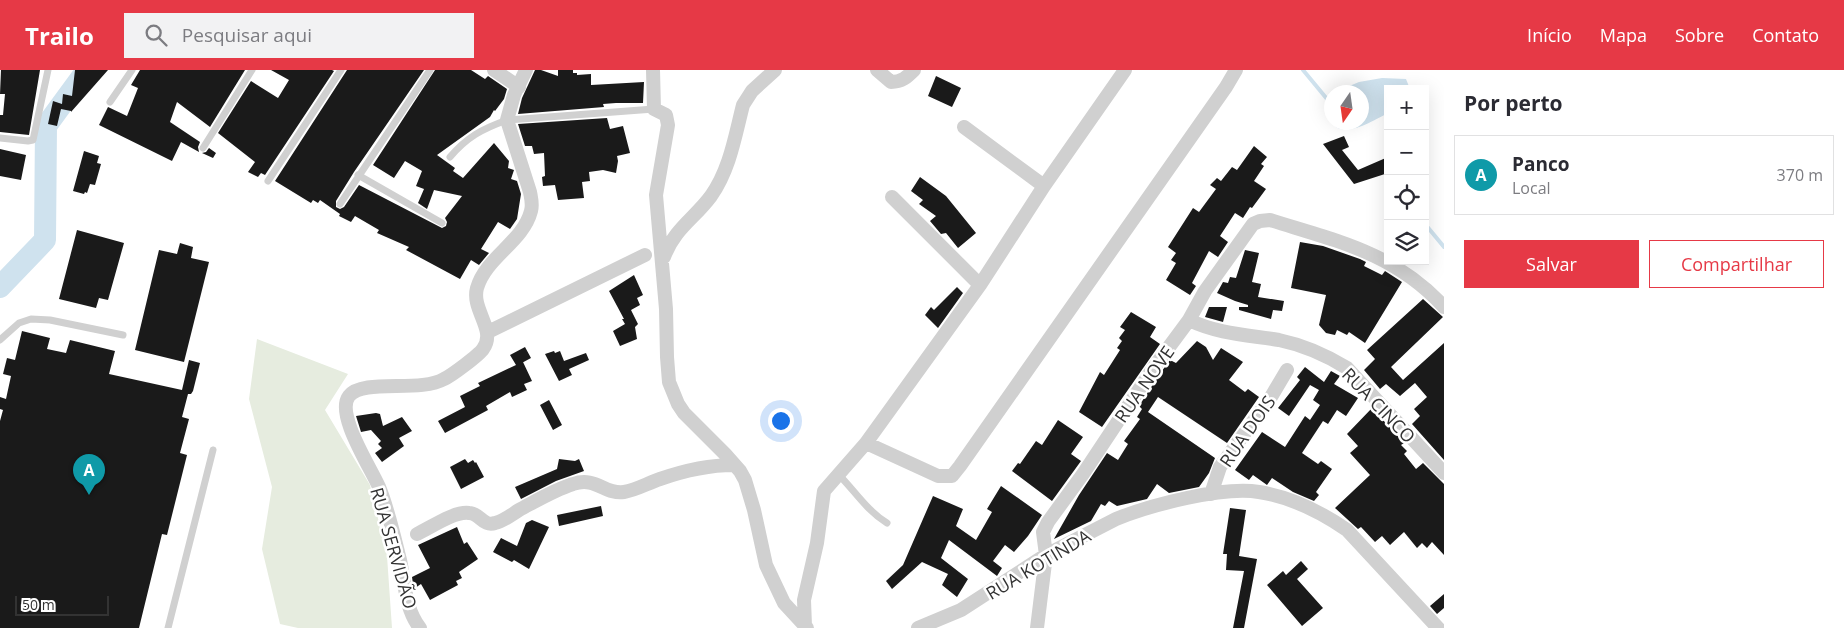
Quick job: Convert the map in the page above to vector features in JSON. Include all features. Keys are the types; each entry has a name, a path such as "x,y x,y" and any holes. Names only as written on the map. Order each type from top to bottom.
{"street":[{"path":"494,70 518,87"},
{"path":"526,70 506,120 526,176 532,203 531,211 523,228 487,269 478,286 476,300 488,332 645,255"},
{"path":"653,70 654,109 666,115 668,125 656,195 666,308 669,382 684,413 734,464 745,480 750,492 761,548 775,587 784,603 806,627"},
{"path":"662,262 673,237 710,197 722,177 729,158 742,105 746,98 775,70"},
{"path":"877,70 891,82 897,82 903,80 914,70"},
{"path":"806,627 804,600 817,542 824,490 866,443 980,285 1044,186 1125,70"},
{"path":"866,443 938,476 952,476 1215,103 1236,70"},
{"path":"964,127 1044,186"},
{"path":"892,197 980,285"},
{"name":"RUA NOVE","path":"1037,628 1046,555 1043,532 1048,522 1083,474 1152,370 1189,320 1205,290 1253,224 1270,220 1366,251 1394,265 1416,280 1444,307"},
{"name":"RUA CINCO","path":"1189,320 1218,331 1280,341 1329,357 1346,368 1444,473"},
{"name":"RUA SERVIDÃO","path":"420,628 409,608 399,558 379,487 353,433 345,406 348,398 355,390 366,387 421,386 444,379 483,350 488,332"},
{"name":"RUA DOIS","path":"1211,494 1214,480 1220,467 1271,397 1287,370"},
{"path":"417,534 461,513 470,512 475,514 485,524 499,522 540,499 575,483 594,482 616,492 624,492 688,471 734,464"},
{"name":"RUA KOTINDA","path":"918,628 961,610 1046,555 1100,526 1128,514 1186,498 1234,491 1259,492 1308,507 1333,520 1347,530 1438,628"}],"lane":[{"path":"0,138 33,140 48,70"},
{"path":"110,102 132,70"},
{"path":"203,148 252,70"},
{"path":"268,181 341,70"},
{"path":"340,204 430,70"},
{"path":"450,157 471,136 506,120 654,109"},
{"path":"358,175 442,223"},
{"path":"0,340 19,323 31,319 50,320 123,335"},
{"path":"168,628 213,450"},
{"path":"838,473 850,485 862,502 878,518 887,523"}],"shaded area":[{"path":"257,339 348,374 325,410 370,485 387,556 392,628 298,628 280,624 262,549 272,487 249,399"}],"water":[{"path":"1382,78 1406,79 1408,85 1384,85 1384,115 1369,123 1369,85 1352,85"}],"building":[{"path":"1,70 40,70 29,135 0,132 0,115 3,115 5,94 0,94"},
{"path":"75,70 108,70 71,112 61,109 57,126 48,124 53,101 62,104 63,94 72,96"},
{"path":"140,70 245,70 210,127 177,102 170,122 200,142 199,152 181,142 172,161 99,125 108,107 127,116 138,88 131,85"},
{"path":"271,70 334,71 265,175 261,173 258,177 248,172 255,162 218,133 251,81 278,98 289,80"},
{"path":"347,70 424,70 354,172 336,201 336,207 340,209 344,207 359,185 442,228 446,226 445,218 462,196 434,190 427,209 418,203 424,189 416,186 422,171 405,161 394,178 373,165 435,70 471,70 485,79 488,76 507,89 504,99 490,117 437,155 455,168 453,171 463,178 494,143 509,161 508,168 514,170 511,179 517,181 521,194 517,219 510,229 498,222 481,249 489,253 479,265 471,260 460,279 406,250 409,247 377,233 379,230 355,216 351,222 339,216 340,214 320,200 318,203 313,200 311,203 275,181"},
{"path":"535,70 541,70 558,76 558,70 573,70 573,73 577,73 577,75 591,74 591,85 644,82 643,103 603,104 604,107 518,114 522,98"},
{"path":"936,76 961,88 952,107 928,96"},
{"path":"607,118 610,129 623,126 630,153 617,156 616,173 603,170 589,172 590,181 582,182 584,198 558,200 555,185 543,186 542,177 545,176 544,153 534,154 532,146 525,146 518,124"},
{"path":"1344,136 1349,147 1342,150 1358,170 1384,159 1384,174 1354,184 1323,144"},
{"path":"1254,146 1267,157 1261,164 1264,166 1254,181 1266,189 1243,218 1235,213 1220,236 1228,242 1218,257 1209,251 1192,283 1196,286 1190,295 1166,280 1176,263 1171,260 1176,253 1168,247 1193,208 1199,212 1216,189 1210,185 1217,178 1221,181 1232,167 1237,170"},
{"path":"209,148 216,153 213,158 202,153 206,152"},
{"path":"0,149 26,155 21,180 0,176"},
{"path":"84,151 99,156 97,163 101,164 95,185 90,184 87,193 85,192 84,194 73,191"},
{"path":"920,177 946,196 976,233 958,248 946,233 941,234 930,221 936,216 919,204 923,200 911,191"},
{"path":"77,230 124,243 108,300 99,298 96,308 59,299"},
{"path":"1300,242 1323,246 1360,259 1366,262 1364,266 1382,275 1385,271 1402,282 1365,343 1349,332 1347,335 1337,330 1335,335 1326,333 1319,325 1326,295 1291,288"},
{"path":"180,243 193,247 191,258 209,262 184,362 135,350 159,250 177,254"},
{"path":"1245,250 1259,253 1252,282 1261,284 1258,297 1284,301 1282,311 1273,310 1271,319 1239,310 1239,307 1248,307 1248,305 1217,293 1223,282 1228,283 1230,277 1236,278"},
{"path":"634,275 643,295 637,298 640,305 631,310 638,324 635,327 637,339 620,346 613,331 625,324 622,319 624,319 609,291"},
{"path":"957,287 963,293 938,328 925,315 931,307 934,310"},
{"path":"1423,299 1443,317 1391,367 1403,380 1444,343 1444,460 1412,424 1420,416 1414,409 1427,397 1415,383 1400,396 1386,384 1380,389 1364,370 1375,359 1367,350"},
{"path":"1209,307 1227,307 1223,322 1205,317"},
{"path":"1131,312 1156,327 1150,337 1160,344 1102,427 1079,412 1100,372 1104,375 1120,350 1117,348 1122,341 1119,338 1125,330 1120,327"},
{"path":"22,331 50,338 47,349 66,353 70,340 115,351 109,374 182,390 189,360 200,363 193,391 191,394 188,394 182,417 189,419 180,453 187,455 167,535 162,534 139,628 0,628 0,421 3,410 0,409 0,397 6,399 11,376 3,374 7,358 15,360"},
{"path":"1197,341 1206,347 1213,360 1221,348 1243,362 1229,380 1245,392 1248,389 1259,397 1227,443 1158,397 1148,412 1215,458 1209,473 1199,487 1169,493 1157,484 1147,499 1117,506 1109,501 1105,506 1101,504 1091,521 1054,539 1079,495 1107,453 1118,460 1128,444 1124,441 1140,419 1137,417 1142,409 1139,406 1159,375 1170,360 1176,363"},
{"path":"525,347 531,358 523,362 532,381 524,384 527,390 512,397 510,392 486,406 488,410 445,433 438,421 465,407 460,396 480,386 478,383 516,365 510,355"},
{"path":"554,351 555,353 560,351 564,361 586,353 589,360 569,369 572,375 559,381 545,354"},
{"path":"1305,367 1324,382 1331,371 1340,376 1334,384 1358,398 1346,416 1337,410 1328,424 1323,421 1302,453 1318,464 1321,461 1332,469 1316,492 1319,495 1314,501 1293,492 1272,478 1267,485 1253,475 1249,480 1235,470 1262,432 1285,447 1305,416 1310,420 1320,405 1313,400 1319,390 1310,385 1289,416 1278,408 1300,380 1297,377"},
{"path":"549,400 562,425 553,430 540,405"},
{"path":"1372,408 1404,443 1401,445 1407,451 1404,454 1416,469 1423,463 1444,484 1444,555 1432,542 1427,548 1422,543 1417,548 1404,532 1390,545 1382,536 1375,542 1361,527 1358,529 1335,508 1370,475 1350,453 1358,446 1347,434"},
{"path":"380,414 383,426 402,417 412,431 399,438 404,446 382,462 375,453 382,448 378,444 381,441 371,430 361,432 356,416"},
{"path":"1058,420 1083,437 1071,454 1081,461 1052,501 1012,471 1018,463 1020,464 1036,441 1042,445"},
{"path":"465,459 468,463 473,460 476,462 484,477 461,489 450,467"},
{"path":"559,459 575,461 579,459 584,471 556,481 521,499 515,487 557,469"},
{"path":"1001,486 1042,515 1028,536 1014,552 1005,545 993,561 1002,568 997,576 949,540 941,558 968,579 957,597 942,585 948,574 922,562 892,589 886,581 903,565 933,496 963,509 956,526 976,540 992,512 987,509"},
{"path":"601,506 603,516 559,526 557,515"},
{"path":"1230,508 1246,510 1239,556 1257,559 1244,628 1233,628 1244,571 1226,570 1227,554 1223,554"},
{"path":"532,520 549,527 529,569 514,560 512,562 493,552 501,538 517,546 526,523"},
{"path":"457,527 464,544 467,542 478,559 459,572 462,578 456,581 458,585 430,600 421,584 415,588 413,584 412,577 430,568 418,545"},
{"path":"1301,561 1308,569 1297,579 1323,608 1302,626 1267,585 1283,571 1286,575"},
{"path":"1444,594 1444,608 1437,614 1430,606"}],"waterway":[{"path":"0,287 45,240 46,126 87,70"},
{"path":"1303,70 1324,95"},
{"path":"1429,229 1444,247"}],"place":[{"name":"Panco","path":"89,495"}]}
